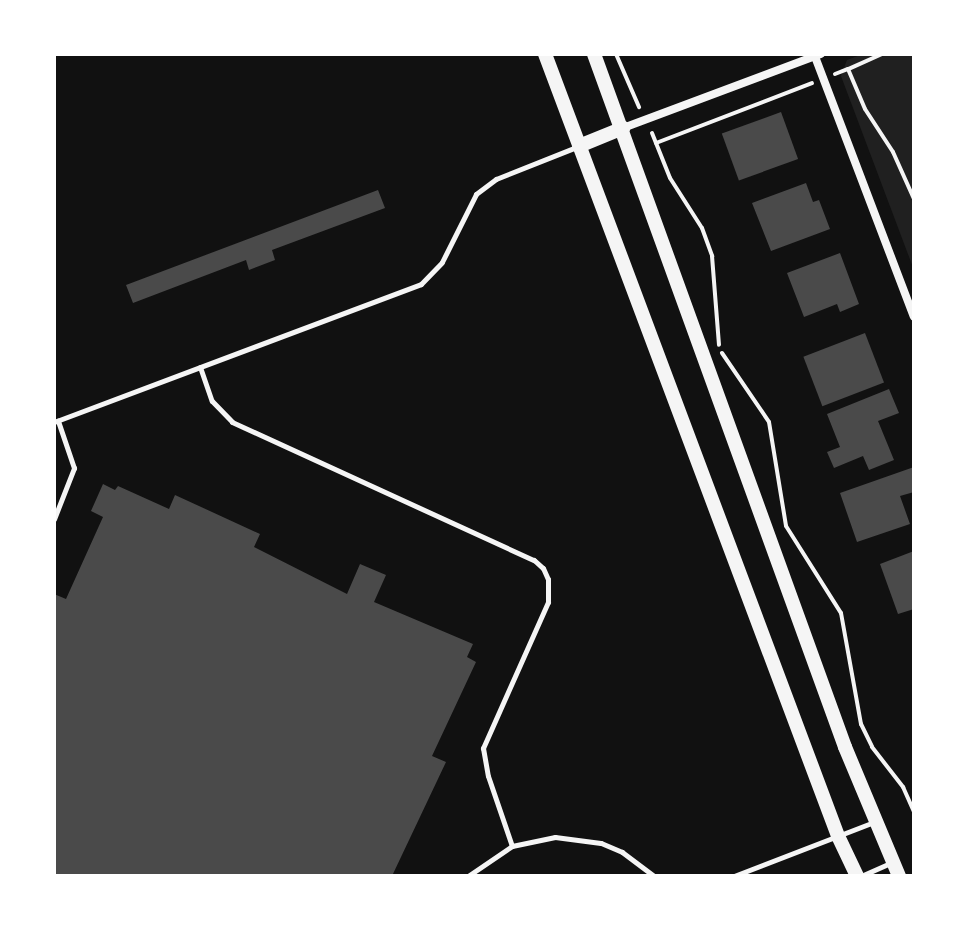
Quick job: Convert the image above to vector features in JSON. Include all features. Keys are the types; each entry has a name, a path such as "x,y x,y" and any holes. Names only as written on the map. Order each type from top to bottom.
{"street":[{"path":"545,54 838,836 858,876"},
{"path":"594,54 875,822 899,876"},
{"path":"579,146 817,55 914,317"}],"lane":[{"path":"54,519 74,468 56,421 421,284 442,262 476,194 496,179 579,146"},
{"path":"200,367 212,401 232,422 534,560 543,568 548,579 548,602 483,748 488,776 512,846"},
{"path":"734,876 875,822"},
{"path":"468,876 512,846 555,837 578,838 622,852 654,876"},
{"path":"858,876 892,861"}],"path":[{"path":"616,54 670,178 702,228 712,256 720,349 769,422 786,526 841,613 861,724 872,747 903,787 914,812"},
{"path":"656,143 882,54"},
{"path":"848,69 865,109 893,152 914,199"}],"shaded area":[{"path":"863,54 914,54 914,270 841,76 847,60"}],"building":[{"path":"781,112 798,159 739,181 722,134"},
{"path":"806,183 813,202 819,200 830,229 771,251 752,203"},
{"path":"378,190 385,208 272,250 275,260 249,270 246,260 133,303 126,285"},
{"path":"840,253 859,304 840,312 837,304 804,317 787,273"},
{"path":"865,333 884,382 822,406 803,357"},
{"path":"889,389 899,413 878,421 894,460 869,470 863,456 834,468 827,452 840,447 827,414"},
{"path":"914,467 914,492 900,496 910,524 857,542 840,493"},
{"path":"103,484 115,490 118,486 169,509 175,495 260,534 254,547 347,594 360,564 386,575 374,602 473,644 467,657 476,662 432,756 446,762 392,876 54,876 54,594 66,599 103,517 91,511"},
{"path":"914,551 914,609 898,614 880,564"}]}
